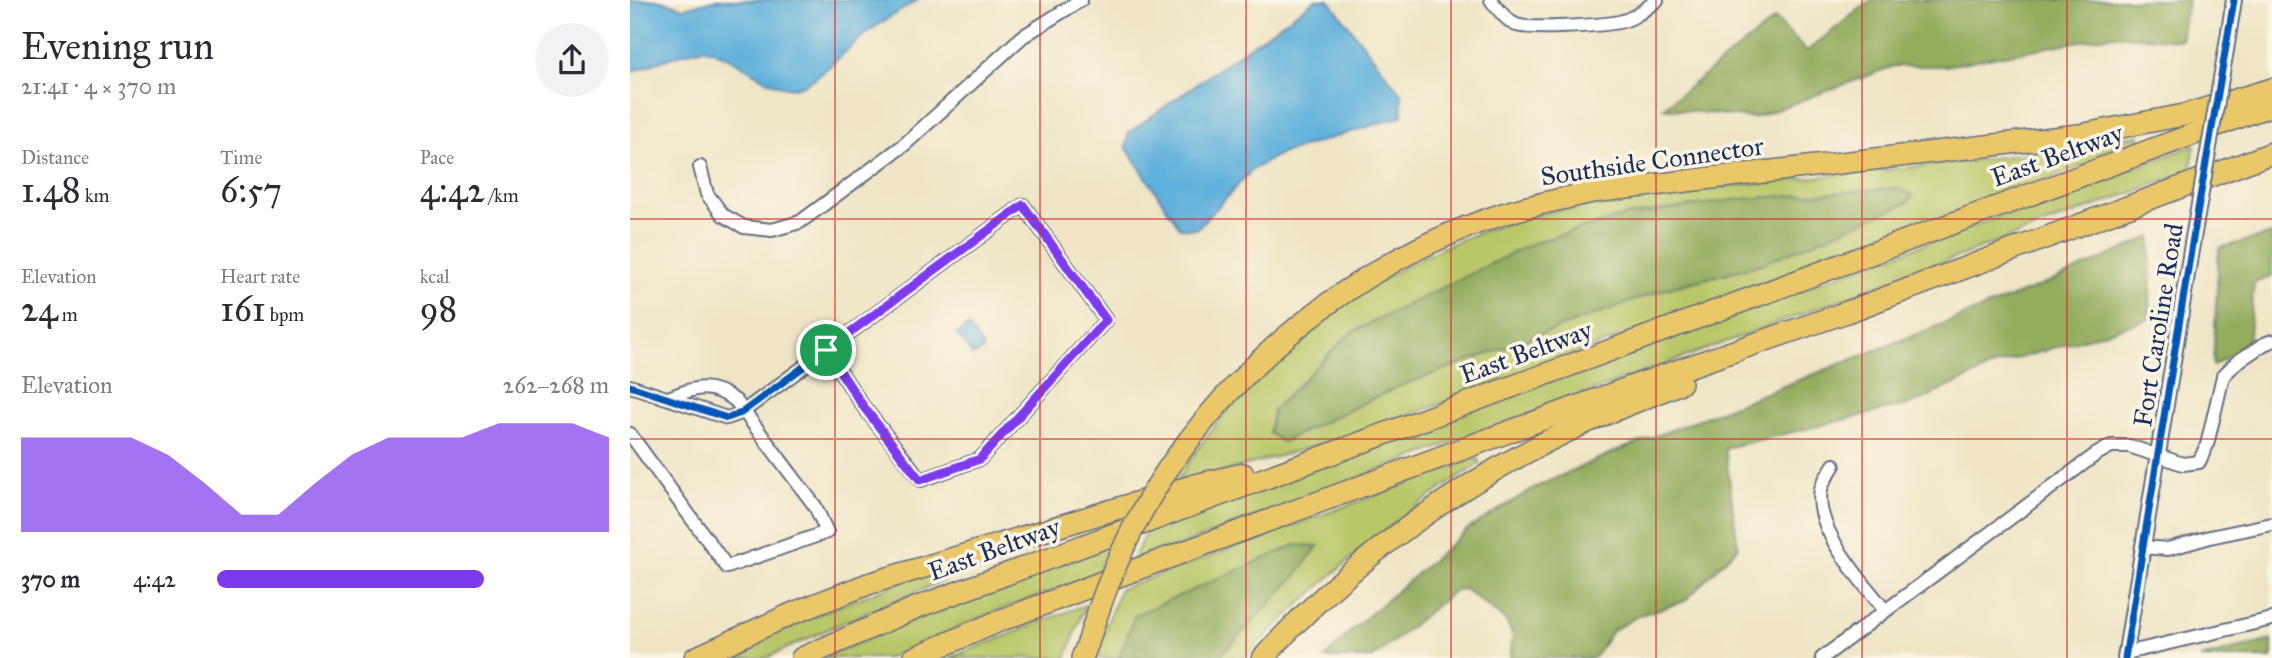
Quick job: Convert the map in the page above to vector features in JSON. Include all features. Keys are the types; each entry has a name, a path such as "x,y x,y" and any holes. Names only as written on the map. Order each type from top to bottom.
{"highway":[{"name":"Southside Connector","path":"1085,651 1097,611 1124,544 1152,491 1218,403 1252,367 1303,322 1363,280 1436,240 1500,215 1593,192 2079,135 2184,115 2272,89"},
{"name":"East Beltway","path":"802,658 915,608 2272,105"},
{"path":"914,658 999,621 1110,579 1630,387 1847,312 2272,153"},
{"path":"1263,658 1317,603 1391,539 1520,456 1583,424 1847,312"},
{"path":"695,658 791,614 894,576 1195,485 1334,453"}],"street":[{"path":"700,167 706,194 723,215 744,227 772,230 800,222 904,145 1022,37 1081,0"},
{"path":"1491,0 1515,25 1536,28 1619,22 1639,14 1657,0"},
{"name":"Fort Caroline Road","path":"2125,656 2234,0"},
{"path":"631,389 727,418 744,411 826,350 1023,205 1106,320 980,459 920,480 863,406 826,350"},
{"path":"1822,658 2095,455 2111,446 2129,446 2183,464 2199,461 2207,445 2223,376 2237,362 2272,341"},
{"path":"630,434 727,567 827,532 815,506 744,411 725,393 710,387 692,389 668,398"},
{"path":"1834,465 1821,487 1820,510 1829,535 1885,611"},
{"path":"2142,547 2168,549 2272,524"},
{"path":"2125,656 2272,620"}],"green space":[{"path":"1871,0 2188,0 2181,40 2113,35 1945,66 1894,66 1754,118 1663,108 1775,19 1807,51"},
{"path":"2138,135 2142,144 1394,421 1333,441 1174,485 1211,430 1248,387 1320,321 1402,268 1490,229 1564,208 1619,199 1968,161","holes":["1740,199 1762,264 1665,289 1397,387 1282,442 1533,243 1625,216"]},
{"path":"2195,145 2190,171 1432,450 1131,564 1148,528"},
{"path":"1898,188 1913,195 1909,202 1762,264 1665,289 1397,387 1282,442 1269,433 1273,410 1350,333 1533,243 1625,216 1740,199"},
{"path":"2272,234 2272,276 2254,283 2248,345 2213,366 2219,248"},
{"path":"2151,237 2150,319 1996,365 1914,403 1725,448 1738,547 1685,601 1640,615 1612,631 1594,658 1510,658 1513,635 1506,621 1465,589 1455,590 1373,658 1325,658 1351,631 1468,529 1534,488 1612,453 2048,283"},
{"path":"1477,458 1480,464 1385,530 1299,604 1244,658 1094,658 1120,589"},
{"path":"1295,545 1318,546 1299,572 1218,658 1119,658 1135,615"},
{"path":"1109,546 1097,575 994,612 888,658 822,658 921,617"},
{"path":"945,565 950,578 766,658 705,658"},
{"path":"1085,605 1066,658 949,658"},
{"path":"2272,640 2272,658 2200,658"}],"water":[{"path":"630,0 661,0 684,8 714,0 918,0 868,32 810,81 790,88 765,79 725,56 702,49 630,72"},
{"path":"1315,0 1329,0 1402,95 1402,116 1280,154 1252,170 1197,229 1180,228 1126,147 1128,133"},
{"path":"968,326 983,347 983,350 973,356 957,334"}],"cycle path":[{"path":"2125,658 2234,0"},
{"path":"630,386 727,418 741,413 1023,205 1106,320 980,459 921,480 863,406 826,350"}],"route":[{"path":"1023,205 1106,320 980,459 920,480 863,406 826,350 1023,205"}]}
